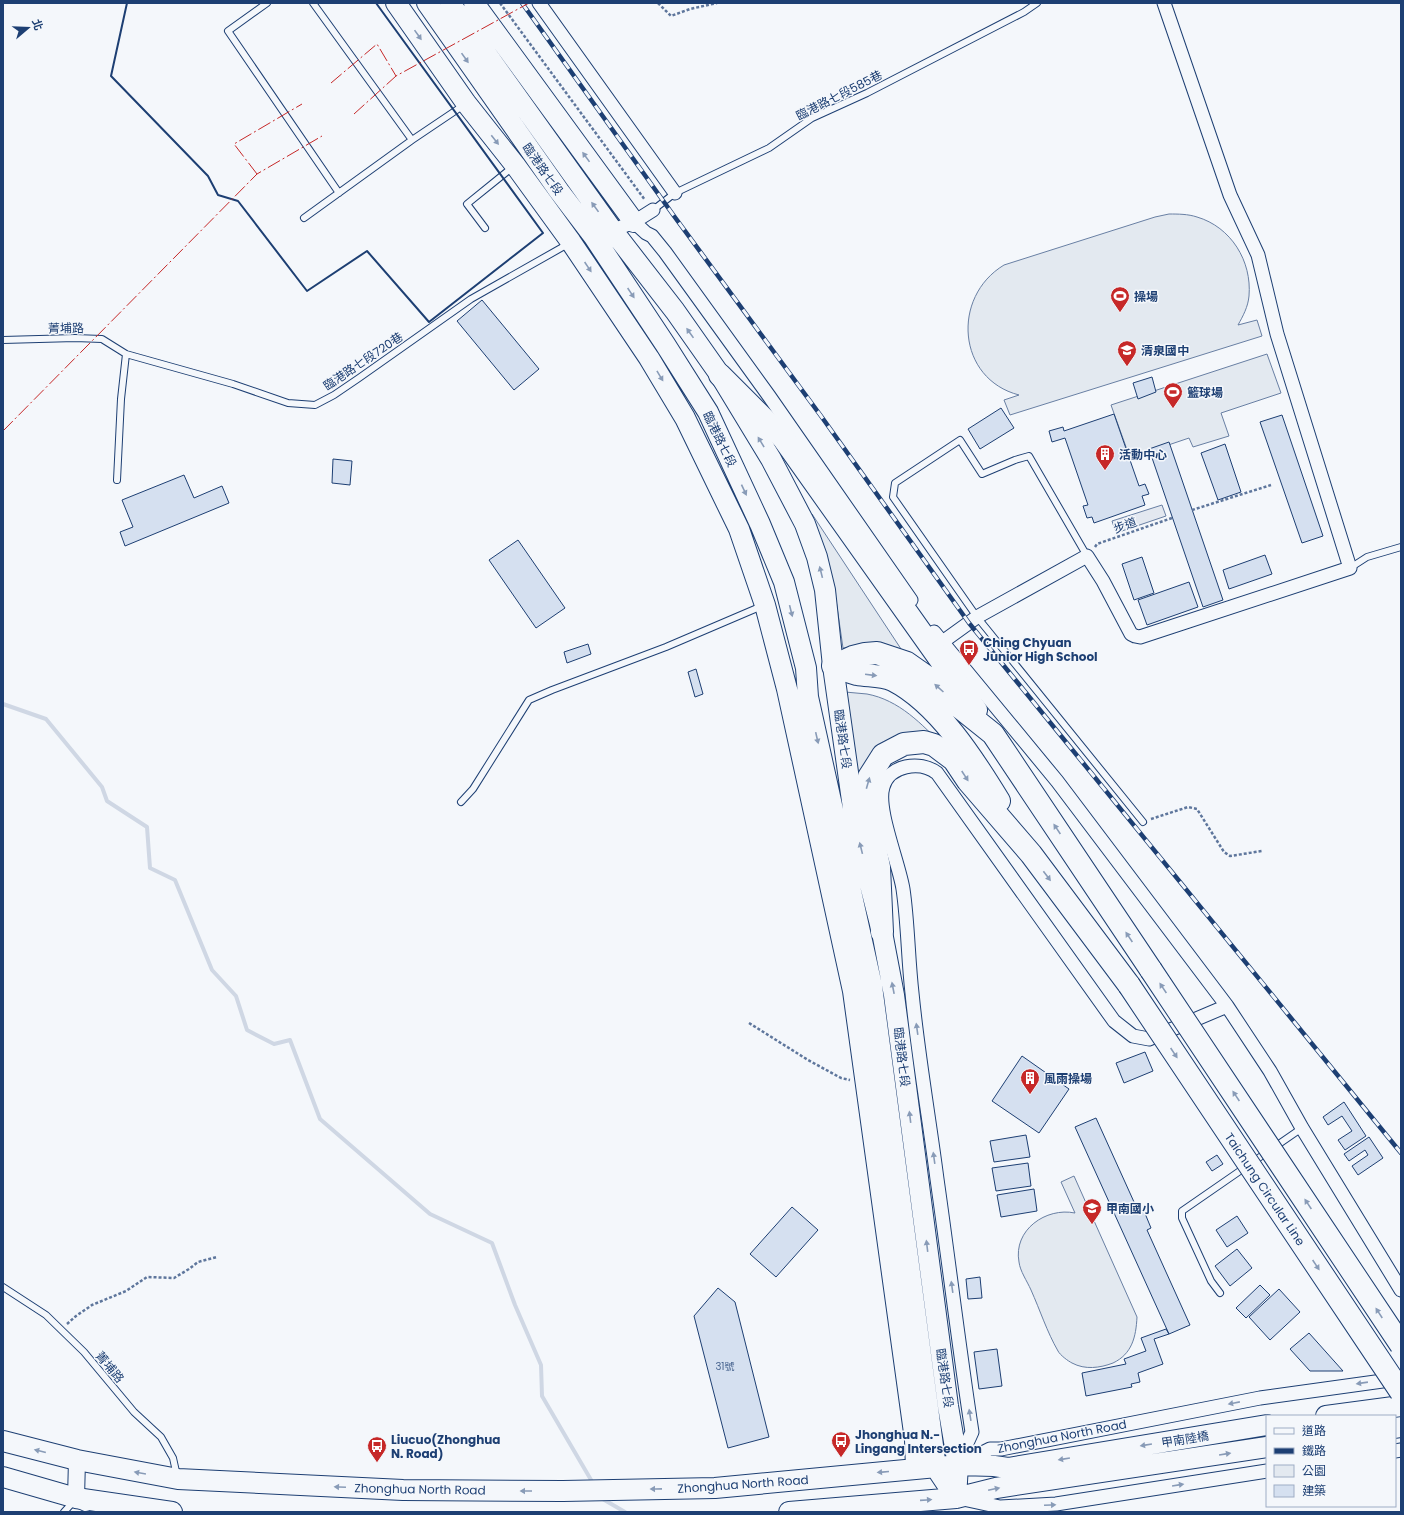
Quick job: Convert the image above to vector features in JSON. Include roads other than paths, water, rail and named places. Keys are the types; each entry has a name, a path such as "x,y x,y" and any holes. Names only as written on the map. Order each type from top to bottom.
{"highway":[{"path":"720,375 784,438 993,734 1401,1345"},
{"path":"833,666 853,657 877,653 907,663 993,734"},
{"path":"833,666 855,674 879,676 892,680 928,706 947,726 984,775 1031,854"},
{"path":"882,932 879,867 866,803 866,790 869,777 875,767 883,755 893,749 904,744 924,742 934,745 954,760 968,781 1031,854"},
{"name":"Taichung Circular Line","path":"1031,854 1129,985 1401,1392"}],"main road":[{"name":"臨港路七段","path":"396,3 466,103 515,165 582,240 665,344 708,412 760,524 784,582 806,668 808,696 872,986 936,1468 956,1498"},
{"name":"臨港路七段","path":"427,3 558,191 582,240 685,418 739,529 765,605 787,690 853,991 914,1433 916,1469"},
{"name":"臨港路七段","path":"450,3 613,231 675,311 720,375 771,459 805,524 817,556 825,590 833,666 856,829 882,932 894,995 948,1406 958,1465 956,1498"},
{"path":"474,3 634,222"},
{"path":"806,668 833,666"},
{"path":"853,991 872,986"},
{"path":"1334,1415 1401,1406"},
{"name":"甲南陸橋","path":"958,1465 1008,1468 1266,1425"},
{"name":"Zhonghua North Road","path":"3,1441 77,1460 178,1479 403,1490 571,1491 715,1488 958,1465"},
{"name":"甲南陸橋","path":"956,1498 996,1488 1266,1447"},
{"path":"3,1477 70,1505 172,1512"},
{"path":"789,1512 956,1498"}],"street":[{"path":"539,3 675,193"},
{"path":"941,643 977,617 1087,556 1103,581 1131,634 1134,636 1140,636 1350,568 1277,334 1258,255 1230,195 1164,3"},
{"path":"582,240 613,231 634,222 653,210"},
{"path":"634,222 646,233 652,236 665,252 769,396 941,643 1058,781 1227,1006 1270,1071 1302,1128 1401,1290"},
{"path":"958,1465 972,1432 912,993 903,888 881,802 883,785 895,772 913,765 927,767 937,773 1114,1021 1133,1036 1149,1039 1227,1006"},
{"name":"Zhonghua North Road","path":"958,1465 990,1449 1001,1449 1260,1398 1401,1378"},
{"path":"77,1460 70,1505 106,1512"},
{"path":"956,1498 1000,1507 1056,1504 1266,1471"}],"lane":[{"path":"267,3 228,31 339,193"},
{"path":"313,3 412,140"},
{"name":"臨港路七段585巷","path":"653,210 675,193 769,148 812,118 867,93 1024,12 1037,3"},
{"path":"304,218 466,103"},
{"path":"485,228 467,204 515,165"},
{"name":"臨港路七段720巷","path":"126,354 233,384 288,403 315,405 334,395 471,299 582,240"},
{"name":"菁埔路","path":"3,340 75,338 102,339 126,354"},
{"path":"118,480 126,354"},
{"path":"1087,556 1029,456 1015,460 982,474 960,440 895,483 893,497 977,617 1143,822"},
{"path":"1350,568 1367,557 1401,547"},
{"path":"461,802 473,789 529,700 666,647 765,605"},
{"path":"1220,1293 1211,1281 1182,1218 1182,1211 1302,1128"},
{"name":"菁埔路","path":"3,1287 46,1315 84,1352 134,1412 161,1437 173,1458 178,1479"}],"waterway":[{"path":"3,704 46,719 102,787 107,801 147,827 150,868 175,880 212,970 236,996 247,1030 274,1044 290,1040 320,1119 430,1214 492,1243 515,1305 541,1365 542,1396 594,1485"},
{"path":"601,1498 625,1512"}],"railway":[{"path":"522,3 674,216 821,416 969,623 1401,1153"}],"place":[{"name":"操場","path":"1120,313"},
{"name":"清泉國中","path":"1127,367"},
{"name":"籃球場","path":"1173,409"},
{"name":"活動中心","path":"1105,471"},
{"name":"Ching Chyuan Junior High School","path":"969,666"},
{"name":"風雨操場","path":"1030,1095"},
{"name":"甲南國小","path":"1092,1225"},
{"name":"Jhonghua N.- Lingang Intersection","path":"841,1458"},
{"name":"Liucuo(Zhonghua N. Road)","path":"377,1463"}]}
